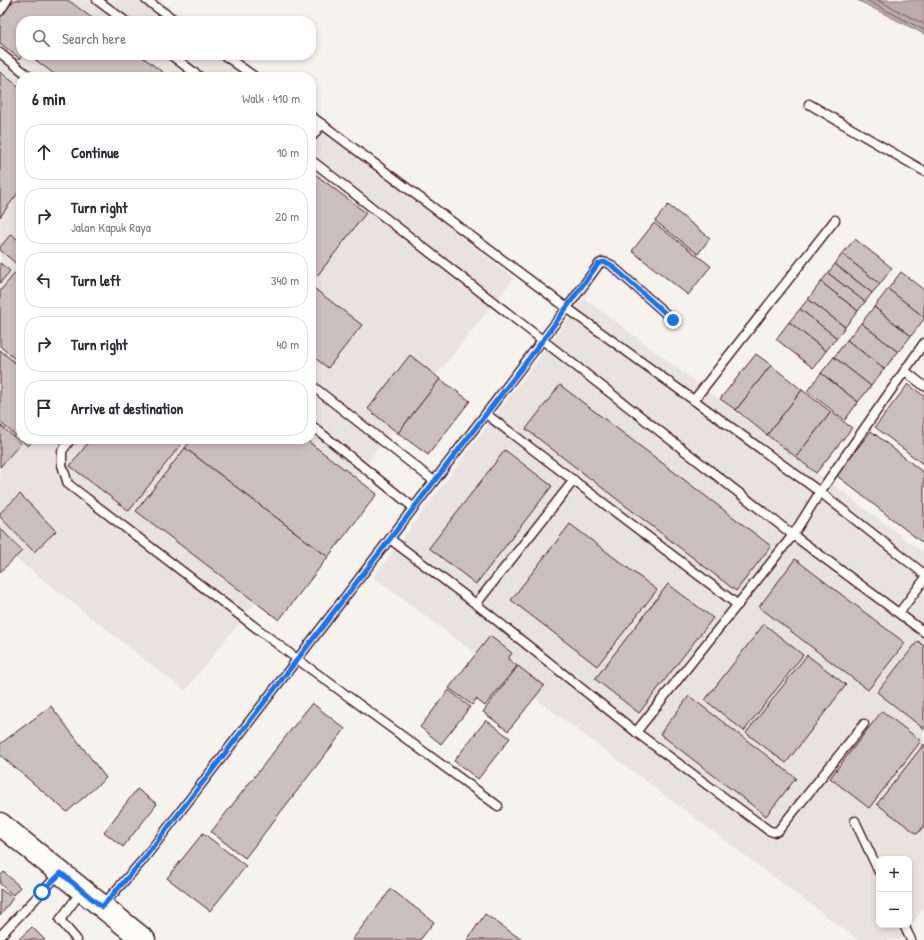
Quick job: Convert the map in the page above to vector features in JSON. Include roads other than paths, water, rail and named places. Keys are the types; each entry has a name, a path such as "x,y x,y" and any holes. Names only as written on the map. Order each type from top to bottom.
{"main road":[{"path":"0,824 102,907 135,936"}],"lane":[{"path":"0,11 7,0"},
{"path":"97,0 118,16"},
{"path":"146,0 169,16"},
{"path":"0,54 23,72"},
{"path":"177,60 193,72"},
{"path":"231,60 248,72"},
{"path":"809,104 924,171"},
{"path":"316,120 567,308 820,492 924,574"},
{"path":"316,132 322,124"},
{"path":"316,164 793,535 924,632"},
{"path":"694,400 835,220"},
{"path":"102,907 143,860 543,340 598,264 603,262 610,264 673,320"},
{"path":"636,732 793,535 820,492 924,343"},
{"path":"905,371 924,386"},
{"path":"316,389 434,481"},
{"path":"486,414 738,605"},
{"path":"316,429 414,508"},
{"path":"67,444 62,451 62,465 68,484 297,659 498,806"},
{"path":"476,604 574,480"},
{"path":"390,539 476,604 636,732 768,830 773,832 778,831 864,724"},
{"path":"899,613 924,580"},
{"path":"855,821 876,866"},
{"path":"0,936 61,873"},
{"path":"77,940 60,920 82,891"},
{"path":"905,928 911,940"}],"water":[{"path":"857,0 924,0 924,34"}]}
